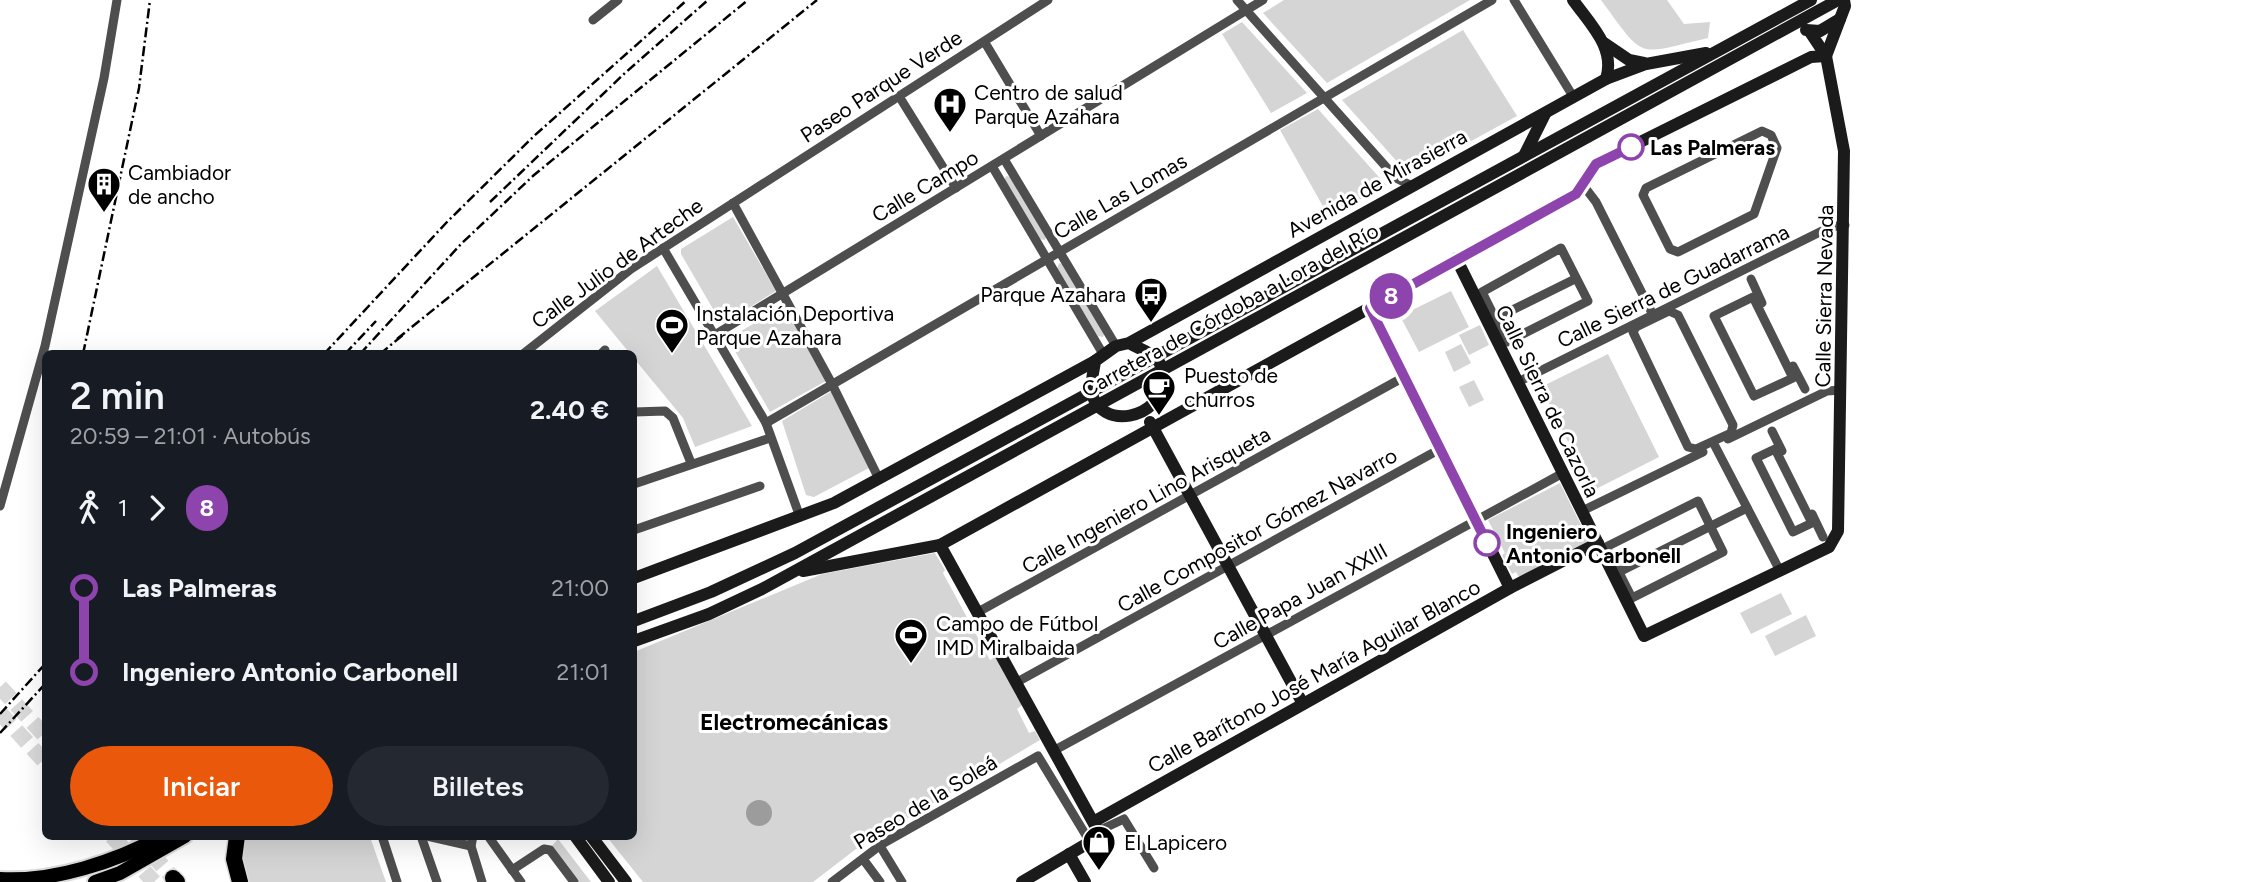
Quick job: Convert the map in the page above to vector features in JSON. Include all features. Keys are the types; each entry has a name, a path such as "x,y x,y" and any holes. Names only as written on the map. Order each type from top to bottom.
{"highway":[{"path":"236,840 234,859 240,882"}],"main road":[{"path":"58,882 115,863 155,840"},
{"path":"98,882 120,873 179,840"},
{"path":"0,879 38,881 140,848"}],"street":[{"path":"44,350 104,78 117,0"},
{"path":"593,20 618,0"},
{"name":"Paseo Parque Verde","path":"733,202 1048,0"},
{"path":"1237,0 1396,178 1412,186"},
{"name":"Calle Campo","path":"713,336 1263,0"},
{"name":"Calle Las Lomas","path":"766,423 1492,0"},
{"path":"1514,0 1574,98"},
{"path":"1573,0 1604,43 1629,60 1646,64"},
{"name":"Carretera de Córdoba a Lora del Río","path":"637,640 719,610 1099,406 1811,0"},
{"name":"Carretera de Córdoba a Lora del Río","path":"637,620 764,569 1092,394 1790,12 1838,0"},
{"path":"1826,56 1844,0"},
{"path":"1790,12 1810,32 1826,56"},
{"path":"1810,32 1829,28 1840,19"},
{"path":"1604,43 1610,68 1606,79"},
{"path":"988,46 1041,135"},
{"name":"Avenida de Mirasierra","path":"1099,357 1606,79 1646,64 1718,51"},
{"path":"790,573 940,545 1576,194 1596,164 1811,57 1826,56"},
{"name":"Calle Sierra Nevada","path":"1826,56 1844,151 1845,225 1841,390 1830,538"},
{"path":"902,101 956,188"},
{"path":"1524,156 1545,114"},
{"path":"1762,131 1771,135 1777,148 1754,214 1678,252 1670,249 1643,195 1646,188 1762,131"},
{"path":"992,166 1046,258 1099,357 1092,394 1099,406 1112,414 1132,416 1145,413 1156,403 1163,387 1163,371 1156,359 1123,344 1060,250 1004,159"},
{"path":"1394,195 1396,178"},
{"path":"1583,185 1596,202 1653,314"},
{"path":"733,202 832,384 879,479"},
{"name":"Calle Julio de Arteche","path":"528,350 592,298 733,202"},
{"name":"Calle Sierra de Guadarrama","path":"1518,382 1830,227 1845,225"},
{"path":"663,248 766,423 800,517"},
{"path":"1561,248 1588,301 1507,342 1492,320 1482,292 1561,248"},
{"name":"Calle Sierra de Cazorla","path":"1456,258 1492,320 1518,382 1616,574 1644,636 1780,571"},
{"path":"1751,279 1805,389"},
{"path":"1492,320 1573,280"},
{"path":"1753,297 1793,377 1754,396 1714,316 1753,297"},
{"path":"1677,303 1741,433"},
{"path":"1370,308 1510,588"},
{"path":"1669,311 1678,315 1733,425 1731,433 1696,449 1690,449 1634,336 1636,327 1669,311"},
{"path":"1623,329 1688,459"},
{"path":"0,506 42,357"},
{"path":"637,577 800,517 879,479 1099,357"},
{"name":"Calle Ingeniero Lino Arisqueta","path":"978,612 1404,377"},
{"path":"1582,512 1827,391 1841,390"},
{"path":"637,412 665,411 677,426 691,463"},
{"path":"1145,413 1303,704"},
{"path":"1715,446 1780,571 1829,547 1830,538 1772,431"},
{"path":"637,483 770,438"},
{"name":"Calle Compositor Gómez Navarro","path":"1017,682 1440,449"},
{"path":"1775,449 1812,523 1793,532 1756,458 1775,449"},
{"name":"Calle Papa Juan XXIII","path":"1055,750 1563,473"},
{"path":"637,529 760,486"},
{"path":"1698,501 1723,552 1632,598 1616,574 1606,547 1698,501"},
{"path":"1616,574 1747,508"},
{"name":"Calle Barítono José María Aguilar Blanco","path":"1097,826 1123,804 1510,588 1598,543"},
{"path":"940,545 1097,826"},
{"name":"Paseo de la Soleá","path":"832,882 880,846 1038,756 1090,842"},
{"path":"1097,826 1124,819 1154,868"},
{"path":"1022,882 1090,842 1097,826"},
{"path":"383,840 397,882"},
{"path":"422,840 437,882"},
{"path":"491,840 521,882"},
{"path":"578,840 610,882"},
{"path":"594,840 626,882"},
{"path":"472,841 482,882"},
{"path":"880,846 902,882"},
{"path":"512,870 544,849 550,850 574,882"},
{"path":"1069,854 1085,882"},
{"path":"863,859 880,882"}],"shaded area":[{"path":"1284,0 1470,0 1327,83 1263,13"},
{"path":"1601,0 1667,0 1684,24 1710,22 1708,38 1667,48 1644,48 1626,34"},
{"path":"1242,22 1307,93 1271,113 1222,34"},
{"path":"1463,30 1517,116 1409,175 1342,100"},
{"path":"1318,109 1386,185 1329,217 1280,130"},
{"path":"1006,176 1011,177 1047,235 1045,240 1039,239 1004,181"},
{"path":"733,217 776,291 724,323 720,321 681,254 681,249"},
{"path":"1059,263 1065,265 1105,332 1103,337 1098,336 1057,269"},
{"name":"Instalación Deportiva Parque Azahara","path":"657,266 752,426 695,447 683,418 637,362 637,350 627,350 595,311"},
{"path":"1451,291 1469,327 1419,352 1400,316"},
{"path":"784,305 826,381 770,412 728,339"},
{"path":"1480,325 1489,345 1469,355 1459,335"},
{"path":"1461,344 1471,363 1454,372 1445,352"},
{"path":"1608,354 1659,457 1592,491 1541,387"},
{"path":"1474,380 1484,400 1469,407 1459,387"},
{"path":"832,391 869,468 814,497 806,495 782,421"},
{"path":"1560,483 1589,541 1519,577 1516,572 1512,574 1502,555 1505,553 1488,520"},
{"path":"935,553 990,660 995,657 1022,705 1017,709 1029,733 1035,731 1040,740 856,849 813,882 643,882 609,840 637,840 637,651 822,574"},
{"path":"1781,593 1792,614 1751,634 1740,613"},
{"path":"1806,615 1816,636 1775,656 1765,636"},
{"path":"759,800 768,804 772,813 768,822 759,826 750,822 746,813 750,804"},
{"path":"245,840 371,840 386,882 248,882 242,860"},
{"path":"559,840 591,882 576,882 551,847"}],"tunnel":[{"path":"0,687 42,733"},
{"path":"0,713 42,759"},
{"path":"116,840 154,882"},
{"path":"140,840 173,878"}],"railway":[{"path":"84,350 139,88 150,0"},
{"path":"328,350 447,222 534,136 687,0"},
{"path":"490,202 625,73 708,0"},
{"path":"364,350 461,244 534,175 748,0"},
{"path":"397,339 817,0"},
{"path":"349,350 376,321"},
{"path":"385,350 404,334"},
{"path":"0,714 42,667"},
{"path":"0,733 42,687"}],"bus line":[{"name":"8","path":"1487,543 1370,308 1456,258 1576,194 1596,164 1631,147"}],"place":[{"name":"Centro de salud Parque Azahara","path":"950,134"},
{"name":"Las Palmeras","path":"1631,147"},
{"name":"Cambiador de ancho","path":"104,214"},
{"name":"Parque Azahara","path":"1151,324"},
{"name":"Instalación Deportiva Parque Azahara","path":"672,355"},
{"name":"Puesto de churros","path":"1159,417"},
{"name":"Ingeniero Antonio Carbonell","path":"1487,543"},
{"name":"Campo de Fútbol IMD Miralbaida","path":"911,665"},
{"name":"El Lapicero","path":"1099,872"}],"district":[{"name":"Electromecánicas","path":"794,722"}]}
